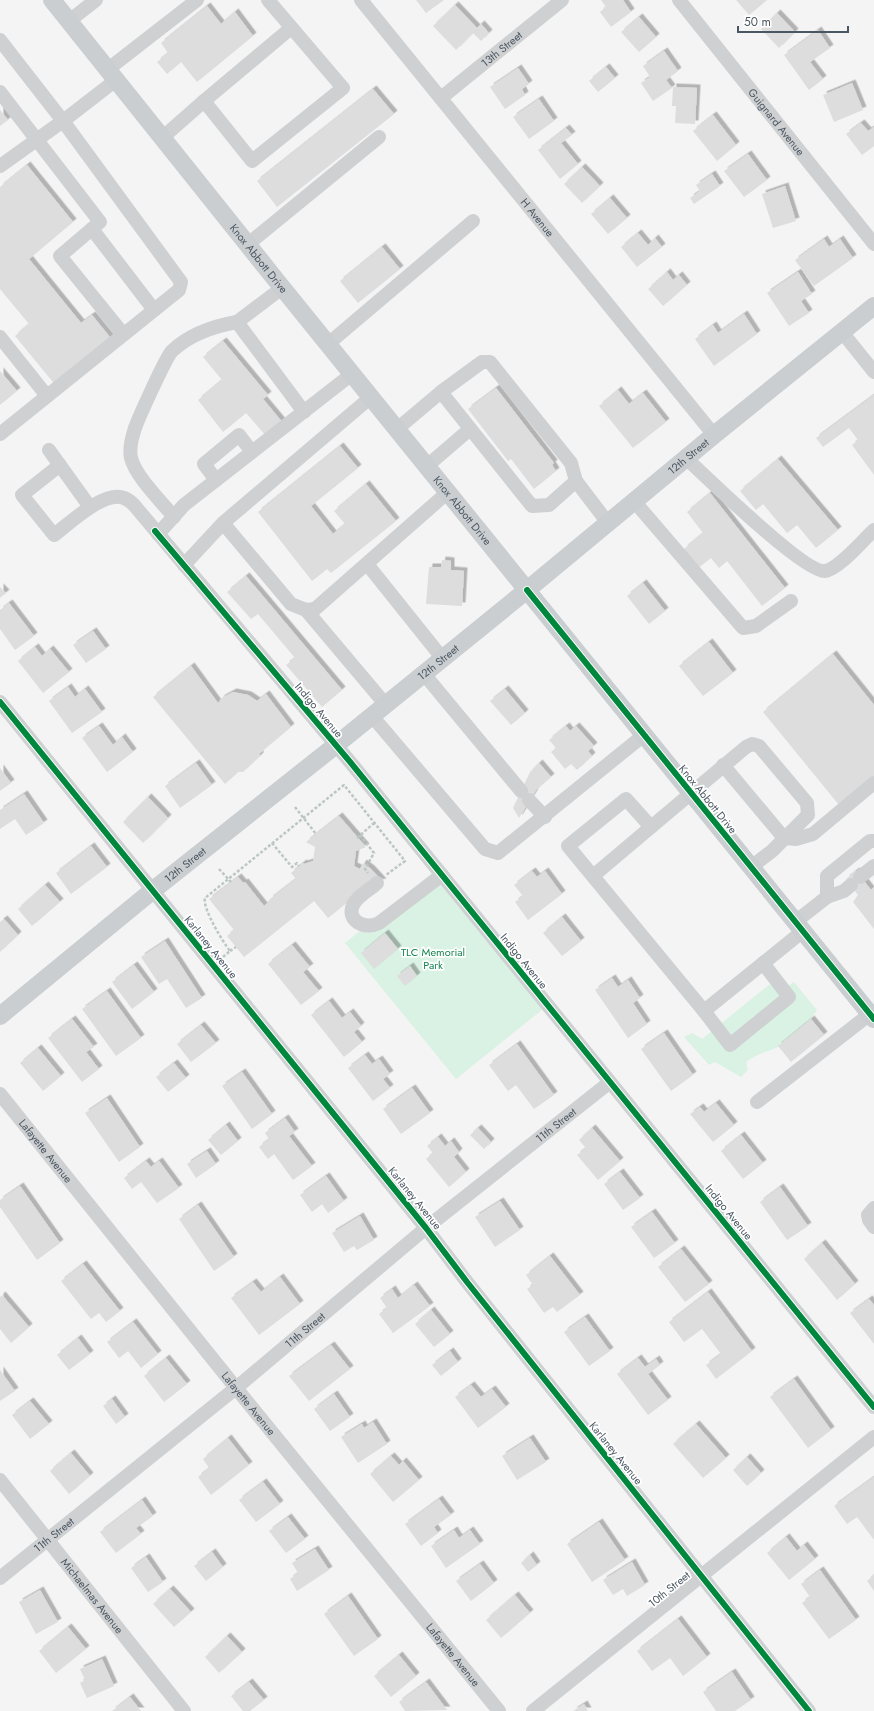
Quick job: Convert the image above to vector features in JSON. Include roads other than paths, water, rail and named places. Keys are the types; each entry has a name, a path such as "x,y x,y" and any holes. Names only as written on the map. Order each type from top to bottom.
{"main road":[{"name":"Knox Abbott Drive","path":"52,0 247,245 872,1016"},
{"name":"12th Street","path":"0,1016 152,891 443,659 714,435 874,306"}],"street":[{"path":"69,21 96,0"},
{"path":"0,166 63,120 111,75 197,0"},
{"path":"204,101 252,161 343,88 268,0"},
{"name":"H Avenue","path":"361,0 714,435"},
{"name":"13th Street","path":"441,98 562,0"},
{"name":"Guignard Avenue","path":"679,0 874,244"},
{"path":"162,138 291,28"},
{"path":"0,40 63,120 181,282 179,290 0,434"},
{"path":"0,92 100,222 60,256 123,334"},
{"path":"247,245 379,137"},
{"path":"328,344 473,222"},
{"path":"92,229 154,310"},
{"path":"174,517 137,472 131,458 130,447 135,428 170,353 192,336 213,328 237,322 282,288"},
{"path":"237,322 304,412"},
{"path":"842,332 874,372"},
{"path":"0,337 47,396"},
{"path":"397,429 441,392 482,362 490,362 571,463 576,481 608,523"},
{"path":"156,532 174,517 184,505 352,374"},
{"path":"441,392 532,506 549,505 576,481"},
{"path":"184,565 223,523 371,397"},
{"path":"427,466 470,429"},
{"path":"216,480 204,464 239,435 252,452"},
{"path":"49,450 60,465 90,507 54,535 22,495 60,465"},
{"path":"686,458 784,546 813,567 824,571 834,568 874,530"},
{"path":"306,610 319,606 448,492"},
{"name":"Indigo Avenue","path":"90,507 106,499 123,497 134,505 336,745 874,1406"},
{"path":"634,501 743,628 756,626 791,601"},
{"path":"223,523 291,604 306,610 386,705"},
{"path":"367,564 443,659"},
{"path":"424,674 525,796 545,817"},
{"name":"Karlaney Avenue","path":"0,702 426,1228 467,1282 809,1711"},
{"path":"372,716 485,849 498,853 545,817 644,734"},
{"path":"593,876 723,765 752,744 759,746 807,802 808,815 772,851 751,867"},
{"path":"723,765 784,838 796,839 814,834 874,783"},
{"path":"651,827 626,799 568,846 730,1044 789,997 763,963"},
{"path":"827,897 827,876 870,841 874,841"},
{"path":"704,1011 763,963 827,897 844,891 874,866"},
{"path":"377,883 360,897 352,907 354,919 363,926 369,927 379,923 442,875"},
{"path":"758,1102 872,1016"},
{"name":"11th Street","path":"0,1578 236,1388 426,1228 610,1082"},
{"name":"Lafayette Avenue","path":"0,1094 236,1388 499,1711"},
{"name":"10th Street","path":"533,1711 874,1437"},
{"name":"Michaelmas Avenue","path":"0,1480 184,1711"}],"park label":[{"name":"TLC Memorial Park","path":"433,958"}]}
